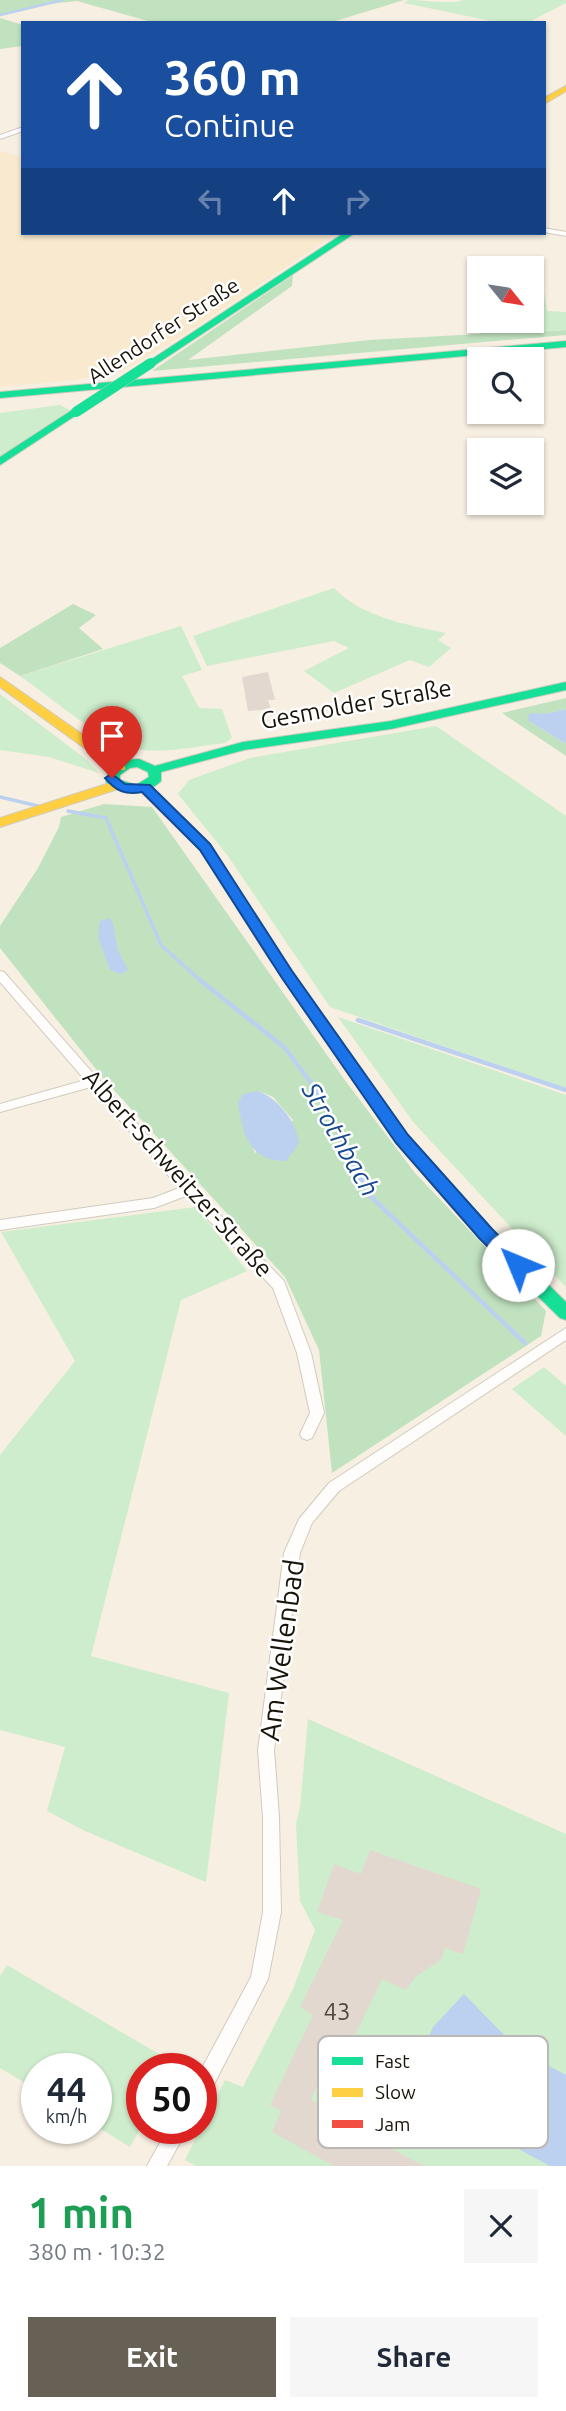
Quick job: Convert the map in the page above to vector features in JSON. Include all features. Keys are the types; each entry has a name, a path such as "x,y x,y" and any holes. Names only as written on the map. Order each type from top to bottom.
{"main road":[{"path":"546,101 566,88"},
{"name":"Allendorfer Straße","path":"0,463 347,235"},
{"path":"0,395 566,344"},
{"path":"544,354 566,352"},
{"path":"0,403 467,361"},
{"path":"0,681 120,767"},
{"name":"Gesmolder Straße","path":"155,770 243,746 391,725 566,686"},
{"path":"0,823 117,785 133,790 145,788 156,778 155,770 139,763 120,767 113,774 117,785"},
{"path":"145,788 205,847 287,975 402,1139 486,1234 566,1313"}],"street":[{"path":"0,137 21,130"},
{"path":"546,230 566,234"},
{"name":"Albert-Schweitzer-Straße","path":"0,975 188,1190 279,1284 304,1353 317,1413 307,1434"},
{"path":"0,1108 94,1082"},
{"path":"0,1225 154,1203 188,1190"},
{"name":"Am Wellenbad","path":"217,2058 259,1979 272,1912 271,1816 266,1750 292,1553 306,1519 334,1487 566,1334"},
{"path":"156,2166 169,2144"}],"shaded area":[{"path":"0,151 21,156 21,235 335,235 179,338 121,372 75,380 0,387"}],"green space":[{"path":"0,0 404,0 336,21 148,21 77,1 49,4 0,16"},
{"path":"409,0 566,0 566,3 531,21 491,21 404,3"},
{"path":"0,18 21,24 21,46 0,49"},
{"path":"293,275 292,286 188,360 369,340 566,330 566,335 152,371"},
{"path":"544,292 547,311 566,312 566,330 544,332"},
{"path":"60,405 70,410 0,456 0,413"},
{"path":"334,588 345,598 371,613 446,633 438,640 451,648 429,667 410,660 334,693 304,671 349,648 334,641 207,666 193,636"},
{"path":"73,604 96,615 79,628 103,649 20,676 0,663 0,648"},
{"path":"181,626 202,670 182,676 199,708 222,709 232,738 225,743 151,751 128,747 87,725 20,676"},
{"path":"0,694 87,760 99,773 49,757 0,750"},
{"path":"566,698 566,709 529,721 566,744 566,756 502,713"},
{"path":"436,726 566,816 566,1088 330,1007 228,856 178,794 189,780 250,758"},
{"path":"104,804 152,807 344,1079 415,1173 546,1311 541,1336 332,1473 319,1350 285,1277 103,1078 0,948 0,926 38,868 59,827 61,817","holes":["259,1091 273,1097 293,1120 255,1153 241,1119"]},
{"path":"338,1017 566,1095 566,1287 414,1123"},
{"path":"196,1207 247,1271 181,1300 91,1656 229,1693 206,1882 85,1831 47,1811 65,1747 0,1730 0,1455 75,1361 1,1232"},
{"path":"544,1367 566,1386 566,1436 512,1389"},
{"path":"308,1719 566,1834 566,2166 196,2166 185,2160 193,2144 217,2144 217,2096 225,2080 243,2087 293,1989 315,1930 300,1901 296,1824"},
{"path":"7,1965 157,2053 126,2053 126,2144 132,2144 130,2147 112,2136 112,2053 21,2053 21,2080 0,2068 0,1976"}],"water":[{"path":"566,709 566,744 529,721 528,716 531,713 545,714"},
{"path":"109,918 113,923 118,950 128,970 120,974 110,970 98,937 100,921"},
{"path":"259,1091 280,1106 294,1127 299,1143 286,1161 274,1160 256,1151 242,1126 238,1103 243,1094"},
{"path":"464,1994 505,2036 429,2036 433,2027"},
{"path":"548,2065 566,2075 566,2166 550,2166 517,2148 548,2148"}],"building":[{"path":"268,672 275,700 268,700 271,709 248,711 242,677"},
{"path":"370,1850 481,1889 463,1954 445,1948 441,1960 415,1977 406,1990 382,1979 355,2036 318,2036 318,2084 311,2100 318,2104 318,2148 390,2148 424,2166 334,2166 272,2132 281,2111 270,2105 313,2015 300,2007 343,1920 317,1912 334,1864 361,1874"}],"waterway":[{"name":"Strothbach","path":"0,15 63,0"},
{"name":"Strothbach","path":"0,797 38,806"},
{"name":"Strothbach","path":"68,811 106,818 161,945 202,982"},
{"name":"Strothbach","path":"200,980 285,1048 317,1091 368,1194 525,1343"},
{"path":"358,1020 566,1090"}],"traffic: fast":[{"path":"151,363 347,235"},
{"path":"0,395 566,344"},
{"path":"76,412 151,363"},
{"path":"0,462 76,412"},
{"path":"154,770 243,746 391,725 566,686"},
{"path":"139,763 154,770 156,778 151,783 130,789 113,782 113,774 126,764 139,763"},
{"path":"273,954 402,1139 486,1234 566,1313"}],"traffic: slow":[{"path":"546,101 566,88"},
{"path":"0,681 120,767"},
{"path":"0,823 116,785"}],"traffic: jam":[{"path":"145,788 205,847 273,954"}],"route":[{"path":"112,778 121,788 145,788 205,847 287,975 402,1139 486,1234 518,1265"}]}
